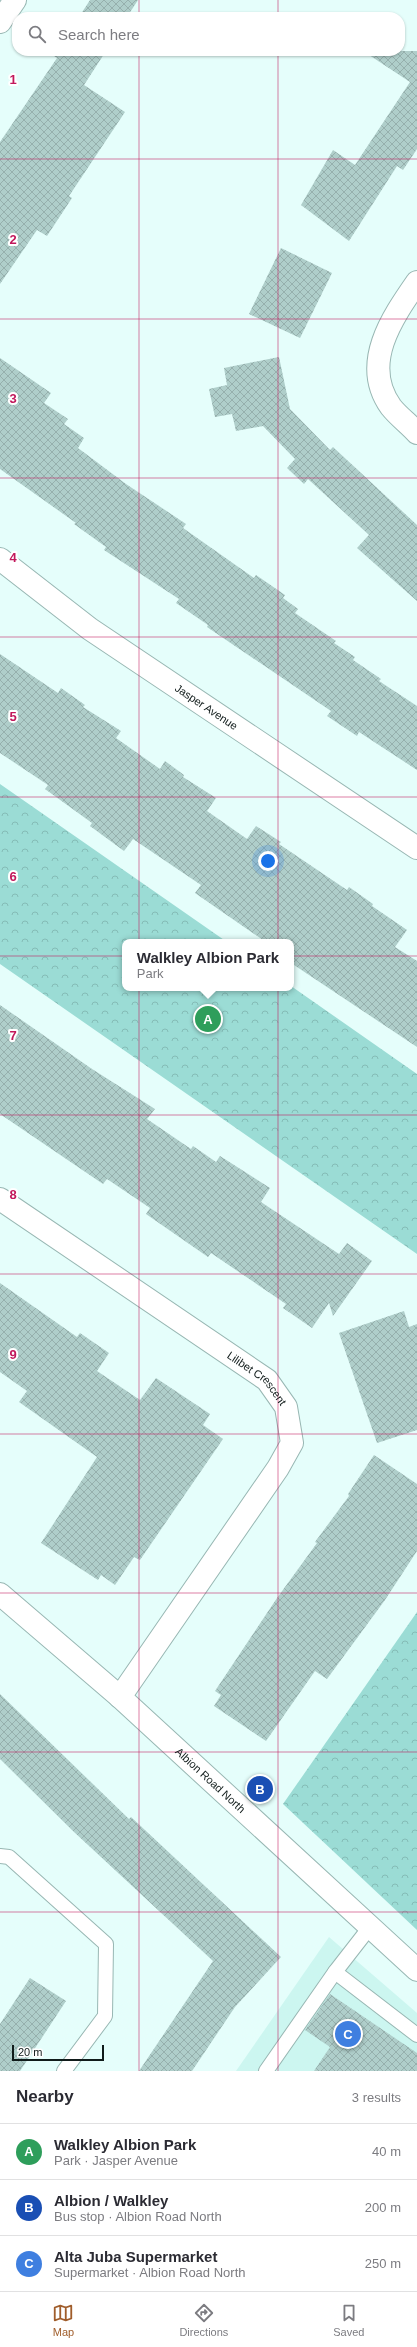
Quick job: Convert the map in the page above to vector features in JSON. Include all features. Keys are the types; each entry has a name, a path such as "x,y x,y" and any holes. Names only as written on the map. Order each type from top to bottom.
{"street":[{"path":"0,22 15,0"},
{"path":"417,282 392,318 380,348 378,378 391,406 417,433"},
{"name":"Jasper Avenue","path":"0,559 90,629 417,848"},
{"name":"Lilibet Crescent","path":"0,1199 267,1380 286,1408 292,1443 289,1449 120,1697"},
{"name":"Albion Road North","path":"0,1594 120,1697 417,1970"}],"lane":[{"path":"0,1856 9,1857 106,1944 105,2016 64,2071"},
{"path":"266,2071 335,1972 370,1927"},
{"path":"335,1972 417,2035"}],"shaded area":[{"path":"329,1937 417,2013 417,2071 236,2071"}],"green space":[{"path":"0,784 223,939 122,939 122,991 294,991 294,988 417,1074 417,1254 0,964"},
{"path":"417,1612 417,1930 283,1804"}],"building":[{"path":"90,0 138,0 130,12 82,12"},
{"path":"405,51 417,51 417,149 403,170 397,166 349,241 301,205 333,150 355,165 410,82 371,56 405,56"},
{"path":"54,56 103,56 84,85 125,112 69,196 72,198 47,236 37,230 0,284 0,142 57,58"},
{"path":"281,248 332,273 300,338 249,314"},
{"path":"279,357 290,409 330,450 333,447 417,525 417,601 357,548 369,535 308,479 304,484 287,468 295,459 263,426 236,431 232,414 215,417 209,389 227,385 224,368"},
{"path":"0,358 51,393 44,403 68,419 64,424 84,438 78,448 126,484 186,524 183,528 254,578 256,575 285,595 283,598 298,609 295,613 336,641 334,643 355,657 353,660 381,679 379,681 417,706 417,770 359,732 357,736 327,716 331,711 207,627 208,625 176,603 179,599 104,550 106,547 74,524 76,523 0,469"},
{"path":"0,654 58,693 61,688 85,705 83,707 121,731 116,738 160,769 165,761 184,775 183,777 216,798 207,811 247,839 256,826 281,842 279,844 347,890 349,887 373,904 372,906 407,930 395,947 417,961 417,1047 294,965 294,939 262,939 195,893 201,885 133,839 124,851 90,826 92,823 45,789 48,785 0,753"},
{"path":"0,1005 92,1069 155,1109 147,1119 191,1149 193,1146 216,1162 220,1156 270,1188 261,1202 339,1254 347,1243 372,1261 333,1316 329,1303 312,1328 283,1308 286,1304 211,1253 208,1257 146,1214 150,1208 107,1179 103,1184 0,1114"},
{"path":"0,1283 77,1337 80,1333 109,1353 97,1371 140,1400 156,1378 210,1414 203,1425 223,1439 140,1560 134,1557 115,1585 101,1575 98,1580 41,1543 97,1457 19,1402 27,1391 0,1372"},
{"path":"404,1311 409,1327 417,1324 417,1430 377,1443 339,1333"},
{"path":"374,1455 417,1484 417,1551 385,1600 327,1679 315,1671 266,1741 214,1706 221,1695 215,1691 277,1598 317,1543 315,1542 349,1496 348,1494"},
{"path":"0,1694 129,1819 131,1817 281,1957 235,2007 192,2071 139,2071 213,1961 74,1832 0,1759"},
{"path":"30,1978 66,2001 20,2071 0,2071 0,2024"},
{"path":"330,1994 417,2053 417,2071 314,2071 330,2047 305,2030"}],"place":[{"name":"Walkley Albion Park","path":"208,1019"},
{"name":"Albion / Walkley","path":"260,1789"},
{"name":"Alta Juba Supermarket","path":"348,2034"}]}
